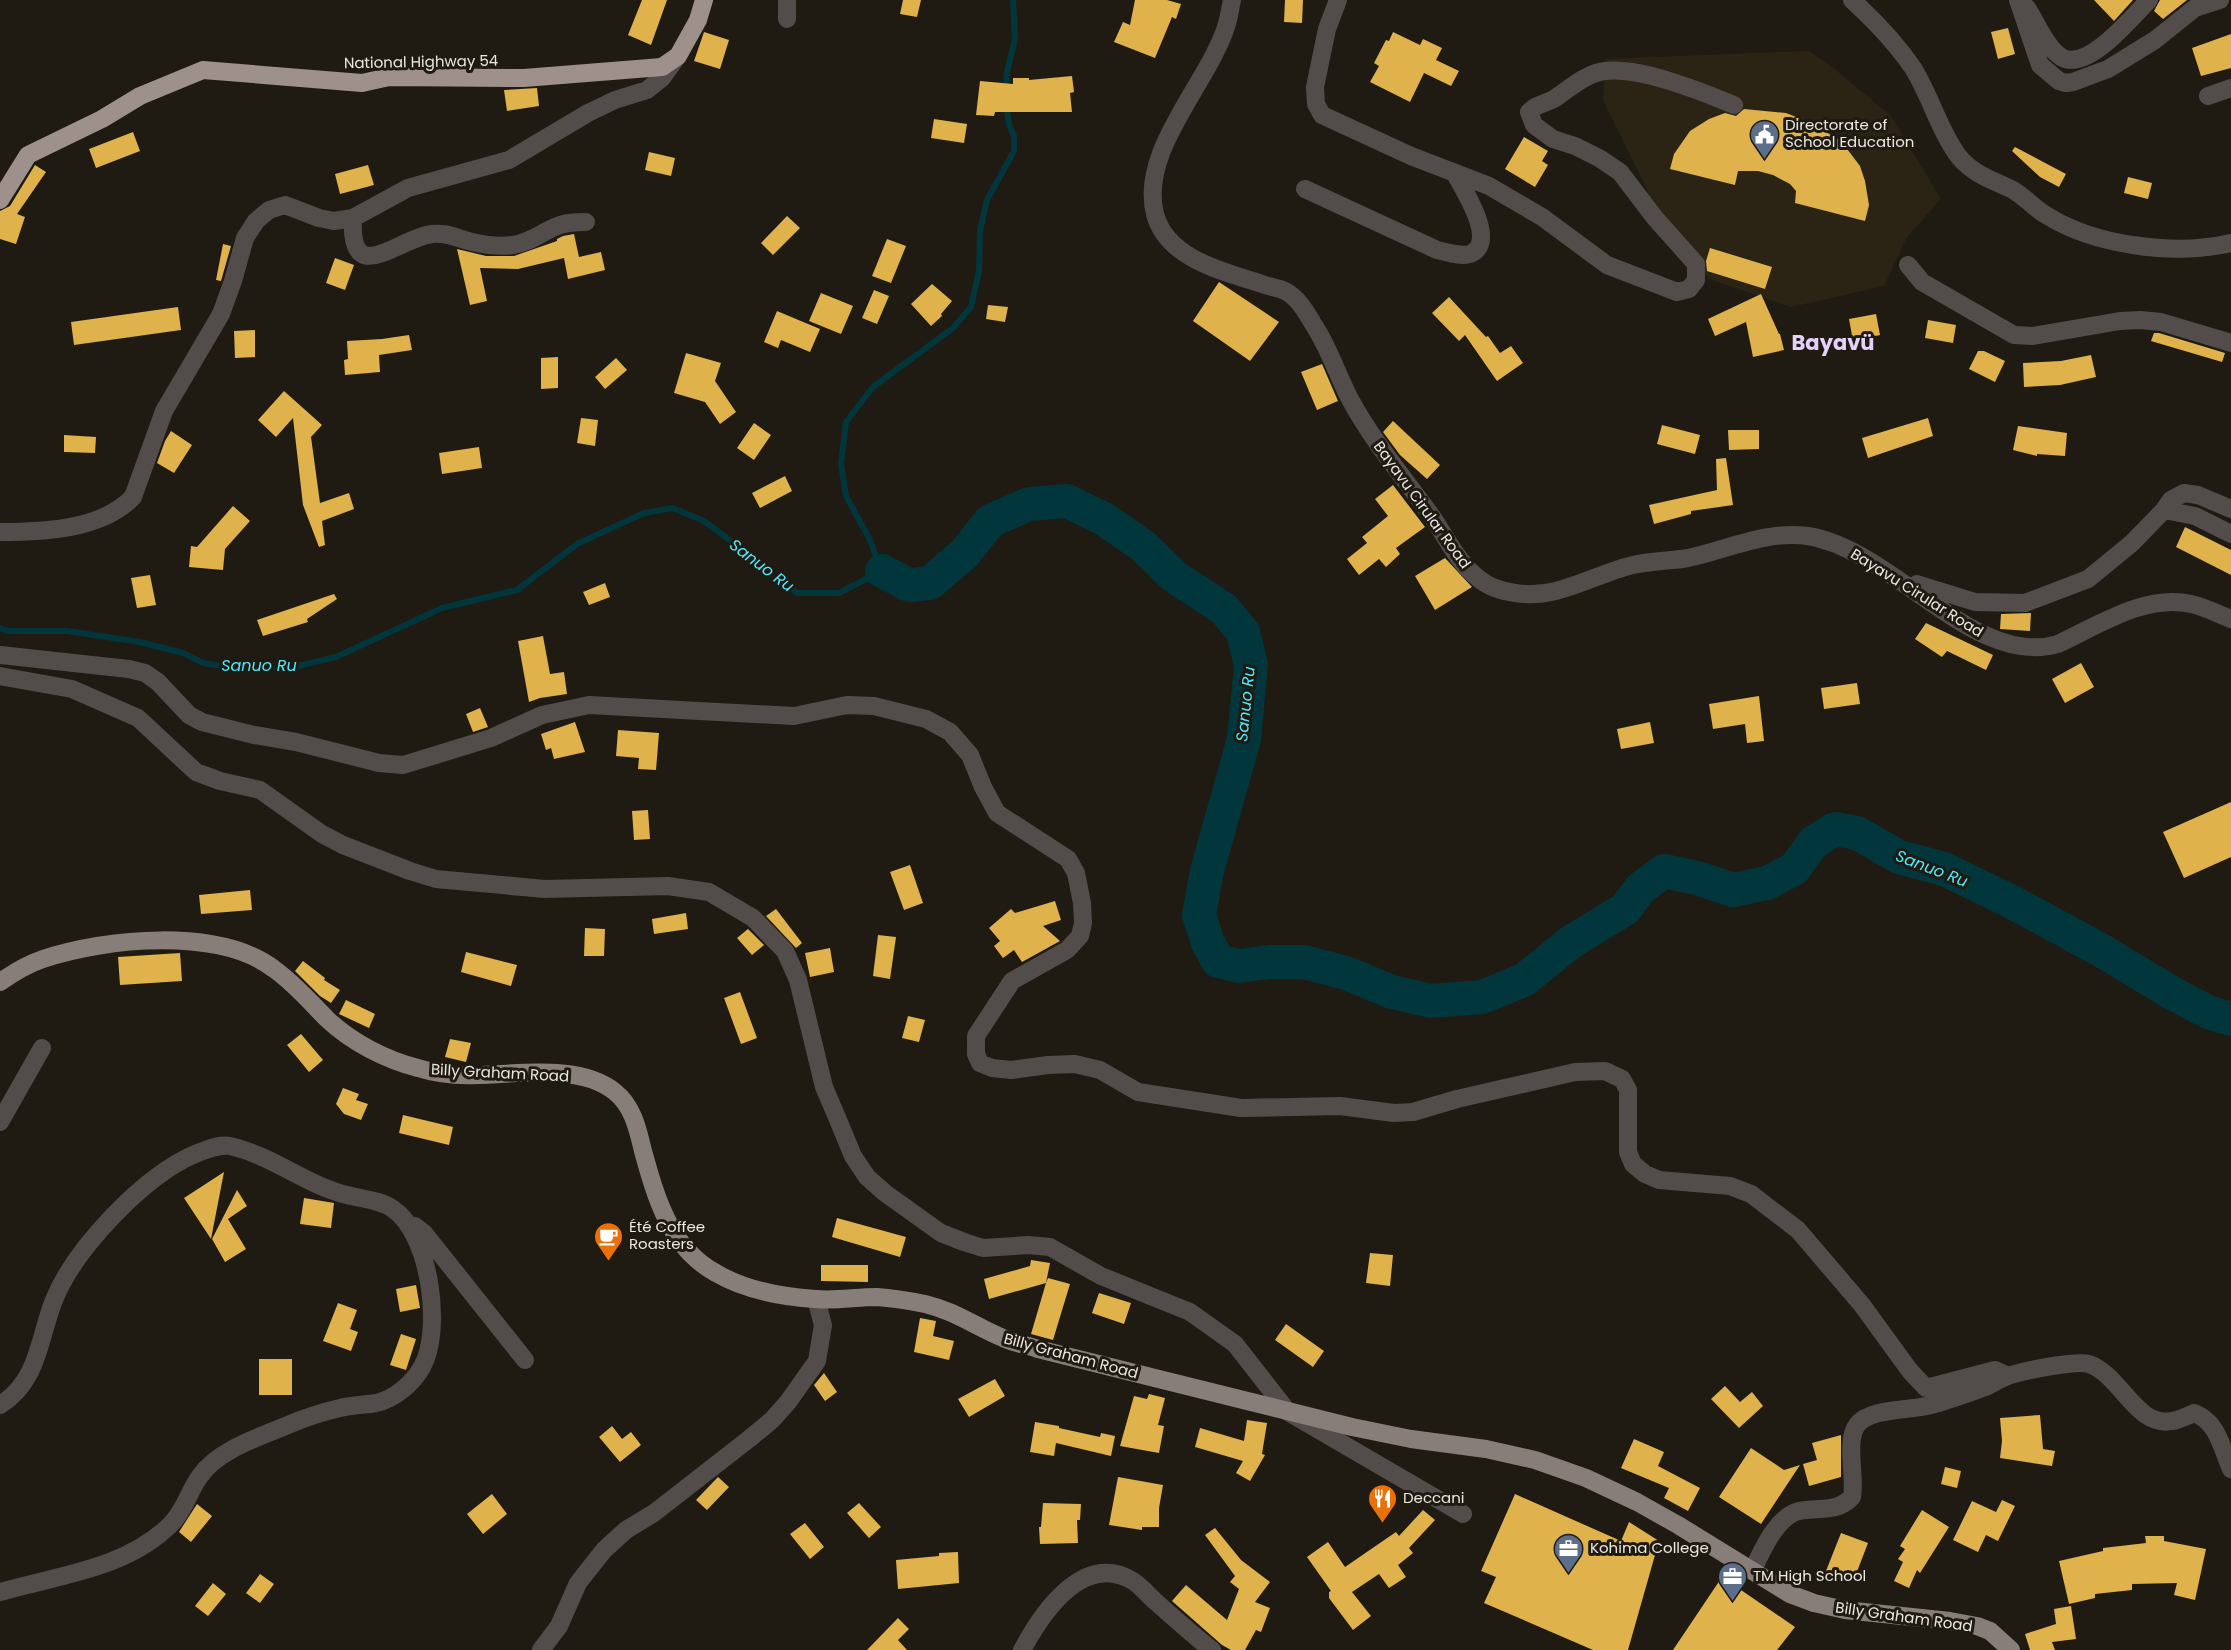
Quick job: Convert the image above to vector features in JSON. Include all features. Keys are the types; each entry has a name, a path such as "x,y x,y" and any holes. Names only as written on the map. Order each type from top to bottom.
{"highway":[{"path":"678,56 698,20 704,0"},
{"name":"National Highway 54","path":"0,200 28,155 102,119 140,96 203,70 362,83 390,77 524,78 662,67 678,56"}],"main road":[{"name":"Billy Graham Road","path":"0,982 41,959 117,943 153,940 222,946 250,954 273,968 313,1002 328,1019 364,1045 393,1060 418,1069 442,1073 562,1074 588,1079 611,1088 624,1099 632,1114 652,1184 667,1224 685,1249 714,1273 747,1286 784,1296 816,1299 879,1297 928,1305 965,1318 1003,1338 1288,1412 1411,1439 1486,1449 1535,1460 1586,1478 1637,1502 1790,1594 1845,1611 1950,1621 1977,1626 1990,1631 2011,1650"}],"street":[{"path":"787,0 787,18"},
{"name":"Bayavu Cirular Road","path":"1232,0 1226,27 1155,167 1152,194 1156,218 1167,238 1190,256 1231,274 1286,292 1302,306 1322,338 1349,397 1375,442 1462,562 1479,580 1495,589 1530,595 1579,585 1634,565 1684,559 1782,536 1808,536 1837,545 1899,579 1964,624 2008,645 2046,648 2136,608 2155,603 2193,604 2231,619"},
{"path":"1338,0 1327,29 1315,87 1316,104 1322,115 1411,156 1489,186 1542,217 1607,265 1677,292 1689,289 1696,280 1696,264 1655,218 1620,172 1575,146 1553,139 1534,125 1529,112 1536,105 1553,100 1575,83 1604,71 1634,73 1691,88 1734,105"},
{"path":"1852,0 1887,35 1912,68 1948,141 1960,159 1977,174 2013,190 2052,218 2094,237 2131,245 2175,247 2215,246 2231,243"},
{"path":"2020,0 2049,45 2060,56 2070,61 2080,60 2104,45 2149,0"},
{"path":"2020,0 2040,65 2059,81 2066,83 2108,69 2155,40 2195,8 2220,0"},
{"path":"0,532 46,532 89,522 124,507 133,497 164,411 220,314 233,281 245,238 256,221 269,210 285,205 327,220 352,218 408,188 509,160 588,113 615,100 647,90 662,78 678,56"},
{"path":"2208,96 2231,88"},
{"path":"1305,189 1437,250 1460,255 1470,254 1479,247 1482,238 1481,228 1454,172"},
{"path":"352,218 355,247 361,254 372,257 426,235 456,236 471,242 514,245 566,223 586,222"},
{"path":"1908,265 1922,282 2014,335 2033,336 2120,321 2140,320 2161,322 2231,343"},
{"path":"1899,579 1975,602 2025,603 2088,579 2132,543 2164,510 2170,500 2184,493 2198,495 2231,509"},
{"path":"2164,510 2195,516 2231,534"},
{"path":"0,655 129,669 145,673 158,682 189,715 202,722 379,763 403,765 491,738 542,716 589,705 794,716 847,705 874,706 926,719 950,732 970,756 983,788 997,813 1068,859 1076,873 1082,903 1083,923 1080,936 1067,950 1012,981 976,1036 976,1054 980,1063 992,1068 1011,1070 1048,1065 1075,1065 1100,1070 1138,1092 1241,1108 1340,1106 1394,1113 1413,1112 1457,1099 1575,1072 1605,1071 1622,1079 1628,1090 1628,1152 1633,1164 1659,1180 1695,1185 1730,1186 1751,1194 1798,1230 1862,1305 1910,1371 1926,1388 1995,1370 2008,1376"},
{"path":"0,676 72,689 138,718 196,772 220,782 260,789 322,834 343,845 436,879 545,890 668,886 709,892 753,918 785,951 798,980 824,1087 854,1155 867,1178 941,1233 983,1248 1028,1245 1050,1248 1101,1276 1190,1312 1235,1344 1288,1412 1463,1514"},
{"path":"0,1122 42,1048"},
{"path":"0,1405 22,1384 38,1355 54,1300 65,1278 97,1233 136,1195 173,1166 194,1155 227,1145 248,1152 316,1185 395,1209 424,1233 525,1360"},
{"path":"0,1592 75,1574 132,1552 172,1523 187,1502 200,1475 222,1455 302,1420 340,1408 380,1402 406,1387 420,1370 428,1355 431,1338 431,1297 429,1279 419,1247 411,1230 395,1209"},
{"path":"541,1650 559,1626 578,1583 604,1550 626,1530 654,1513 749,1439 772,1420 788,1402 817,1361 823,1325 816,1299"},
{"path":"1753,1570 1776,1528 1796,1512 1834,1509 1844,1505 1852,1497 1852,1441 1858,1423 1866,1417 1932,1405 1983,1388 2008,1376 2060,1365 2088,1364 2107,1374 2132,1405 2151,1418 2170,1422 2194,1413 2204,1417 2214,1427 2231,1469"},
{"path":"1022,1650 1041,1619 1062,1594 1082,1579 1098,1573 1114,1573 1133,1581 1194,1637 1212,1650"}],"shaded area":[{"path":"1808,51 1826,62 1890,115 1941,199 1907,237 1884,286 1791,307 1709,279 1650,196 1603,100 1605,59"}],"building":[{"path":"642,0 667,0 651,45 628,35"},
{"path":"903,0 921,0 917,17 900,14"},
{"path":"1135,0 1167,0 1181,4 1176,19 1172,17 1155,58 1114,42 1123,22 1130,25"},
{"path":"1285,0 1303,0 1302,23 1284,22"},
{"path":"2094,0 2133,0 2114,21"},
{"path":"2160,0 2187,0 2163,19 2154,11"},
{"path":"2008,28 2015,54 1998,59 1991,32"},
{"path":"704,32 729,40 720,69 694,61"},
{"path":"1393,32 1420,45 1423,39 1442,48 1436,60 1459,71 1451,86 1424,73 1410,102 1370,82 1379,66 1374,63"},
{"path":"2231,34 2231,68 2201,76 2192,48"},
{"path":"1072,76 1074,92 1070,93 1072,112 995,112 994,116 976,115 980,81 1013,84 1013,78 1029,78 1029,80"},
{"path":"537,88 539,106 507,111 504,90"},
{"name":"Directorate of School Education","path":"1744,109 1786,113 1809,122 1841,141 1860,166 1865,181 1869,205 1865,221 1795,203 1796,191 1790,184 1773,175 1758,171 1738,171 1735,185 1670,169 1674,154 1690,131 1709,119 1725,113 1736,116"},
{"path":"934,119 967,124 964,143 931,138"},
{"path":"133,132 140,151 96,168 89,149"},
{"path":"1524,137 1548,151 1542,161 1548,165 1535,187 1505,169"},
{"path":"2015,147 2066,174 2059,187 2040,177 2012,151"},
{"path":"649,152 675,158 671,176 645,170"},
{"path":"35,165 46,172 17,214 25,217 16,244 0,239 0,211 10,206"},
{"path":"368,165 374,185 340,194 335,174"},
{"path":"2128,177 2152,183 2148,199 2124,193"},
{"path":"787,216 800,228 773,255 761,243"},
{"path":"574,234 579,257 601,252 605,270 568,279 564,258 518,269 480,268 487,301 470,305 457,249 486,256 514,256 557,241 563,236"},
{"path":"887,239 906,246 891,283 872,276"},
{"path":"223,244 231,246 221,281 216,280"},
{"path":"1710,248 1772,267 1765,289 1707,271 1706,261"},
{"path":"335,258 354,265 345,290 326,283"},
{"path":"1219,282 1279,322 1250,361 1193,321"},
{"path":"932,284 952,301 941,314 942,316 931,326 911,304"},
{"path":"874,290 889,296 877,324 862,318"},
{"path":"821,293 853,306 841,334 809,321"},
{"path":"1761,294 1780,334 1784,350 1753,357 1746,322 1715,336 1708,319"},
{"path":"1449,297 1486,337 1488,336 1500,353 1511,346 1523,363 1497,381 1465,335 1459,341 1432,313"},
{"path":"988,305 1008,307 1005,322 986,319"},
{"path":"178,307 181,330 74,345 71,322"},
{"path":"777,311 820,329 810,352 781,340 778,348 764,342"},
{"path":"1876,314 1880,335 1853,341 1849,319"},
{"path":"1928,320 1956,325 1953,343 1925,338"},
{"path":"255,330 255,357 235,358 234,331"},
{"path":"2154,333 2225,353 2222,362 2151,341"},
{"path":"409,335 412,350 379,355 380,372 345,375 344,360 348,359 347,341"},
{"path":"1978,351 1984,351 2005,361 1995,382 1969,369"},
{"path":"686,353 721,363 715,381 736,412 720,424 705,402 674,393"},
{"path":"2091,355 2096,377 2060,385 2024,387 2023,363 2061,361"},
{"path":"558,357 558,388 541,389 541,358"},
{"path":"616,358 627,370 605,389 595,377"},
{"path":"1322,364 1338,401 1317,410 1301,372"},
{"path":"284,391 322,425 311,437 320,503 349,493 354,509 322,521 325,545 319,547 303,505 293,418 276,437 258,420"},
{"path":"581,418 598,420 595,446 577,443"},
{"path":"1928,418 1933,436 1868,458 1862,438"},
{"path":"1393,421 1440,465 1427,479 1400,455 1383,432"},
{"path":"754,423 771,435 754,460 737,448"},
{"path":"1662,425 1700,435 1695,454 1657,444"},
{"path":"2018,426 2067,433 2065,456 2037,454 2037,456 2013,450"},
{"path":"1728,430 1759,430 1759,449 1729,450"},
{"path":"171,431 192,445 174,473 157,463"},
{"path":"64,435 96,437 95,453 64,452"},
{"path":"479,447 482,468 442,474 439,453"},
{"path":"1726,458 1733,505 1691,511 1691,514 1654,524 1649,505 1717,490 1716,459"},
{"path":"785,476 792,491 760,508 752,493"},
{"path":"1393,485 1425,527 1396,548 1400,554 1386,567 1379,559 1359,575 1347,559 1367,543 1362,537 1388,516 1375,499"},
{"path":"233,506 250,521 225,549 223,570 189,567 191,546 197,547"},
{"path":"2185,527 2231,550 2231,575 2176,547"},
{"path":"1445,558 1472,587 1435,610 1415,576"},
{"path":"150,575 156,605 137,608 131,578"},
{"path":"605,583 610,597 589,605 583,592"},
{"path":"334,594 337,599 307,619 308,622 263,636 257,620"},
{"path":"2031,613 2030,631 2000,629 2001,614"},
{"path":"1926,623 1993,655 1986,670 1947,651 1942,657 1915,639"},
{"path":"543,636 550,674 564,672 567,694 529,702 518,641"},
{"path":"2081,663 2094,687 2065,703 2052,679"},
{"path":"1857,683 1860,704 1824,709 1821,688"},
{"path":"1759,696 1764,741 1747,743 1745,724 1713,729 1709,704"},
{"path":"480,708 488,727 473,732 466,714"},
{"path":"575,722 585,752 554,759 551,748 546,750 541,734"},
{"path":"1650,722 1654,743 1621,749 1617,729"},
{"path":"618,730 659,733 656,770 638,769 639,758 616,756"},
{"path":"2231,802 2231,857 2184,878 2163,832"},
{"path":"648,810 650,839 634,840 632,811"},
{"path":"910,865 923,903 904,910 890,872"},
{"path":"250,890 252,910 201,914 199,895"},
{"path":"1055,901 1061,920 1043,926 1060,941 1022,962 1014,950 1003,958 994,946 1000,941 989,928 1011,909 1015,913"},
{"path":"776,909 802,943 796,948 766,916"},
{"path":"686,913 688,929 654,934 652,919"},
{"path":"585,928 605,929 604,956 584,956"},
{"path":"748,929 764,945 752,955 737,938"},
{"path":"878,935 896,937 890,979 873,976"},
{"path":"830,948 834,972 810,977 805,953"},
{"path":"466,952 517,965 511,986 461,972"},
{"path":"180,953 182,981 120,985 118,957"},
{"path":"303,961 325,978 324,980 340,990 331,1003 320,996 295,971"},
{"path":"740,992 757,1038 741,1044 724,998"},
{"path":"346,1000 375,1014 369,1028 339,1014"},
{"path":"908,1016 925,1020 919,1042 902,1038"},
{"path":"301,1034 323,1060 309,1072 287,1045"},
{"path":"450,1039 471,1043 466,1062 445,1057"},
{"path":"343,1088 359,1094 356,1100 368,1104 361,1120 344,1114 336,1104"},
{"path":"403,1115 453,1127 449,1145 399,1133"},
{"path":"224,1172 211,1239 184,1198"},
{"path":"237,1190 247,1206 228,1219 246,1249 225,1262 212,1239"},
{"path":"304,1198 334,1203 331,1228 300,1224"},
{"path":"837,1218 906,1237 900,1257 832,1237"},
{"path":"1370,1253 1393,1255 1390,1286 1366,1283"},
{"path":"1031,1260 1050,1263 1046,1283 989,1299 984,1279 1030,1266"},
{"path":"821,1265 868,1265 868,1282 821,1281"},
{"path":"1048,1278 1070,1284 1053,1340 1031,1334"},
{"path":"416,1285 420,1308 400,1312 396,1289"},
{"path":"1099,1293 1131,1303 1124,1324 1092,1313"},
{"path":"338,1303 357,1310 350,1329 358,1332 351,1351 323,1341"},
{"path":"920,1318 936,1321 933,1336 954,1341 949,1360 914,1352"},
{"path":"1286,1324 1324,1351 1313,1367 1275,1340"},
{"path":"401,1334 416,1339 406,1370 390,1365"},
{"path":"259,1359 292,1359 292,1395 259,1395"},
{"path":"824,1373 837,1392 825,1401 814,1385"},
{"path":"995,1379 1005,1396 969,1417 958,1399"},
{"path":"1725,1386 1740,1402 1752,1392 1763,1406 1739,1428 1711,1399"},
{"path":"1149,1394 1165,1398 1158,1425 1164,1426 1159,1453 1120,1446 1134,1396 1147,1399"},
{"path":"2040,1415 2043,1449 2055,1451 2052,1466 2000,1458 2002,1441 2000,1418"},
{"path":"1247,1420 1267,1423 1262,1454 1265,1455 1250,1481 1236,1473 1243,1461 1195,1447 1200,1428 1244,1441"},
{"path":"1035,1422 1100,1437 1101,1433 1115,1436 1111,1456 1056,1443 1054,1456 1030,1452"},
{"path":"612,1426 622,1439 631,1432 641,1445 620,1462 599,1437"},
{"path":"1841,1435 1841,1477 1809,1486 1803,1464 1817,1460 1812,1443"},
{"path":"1634,1439 1664,1452 1658,1466 1700,1488 1688,1511 1664,1498 1669,1488 1621,1468"},
{"path":"1751,1448 1784,1470 1800,1465 1761,1524 1719,1497"},
{"path":"1945,1467 1961,1471 1957,1488 1941,1484"},
{"path":"718,1477 729,1487 707,1510 696,1500"},
{"path":"1118,1477 1163,1485 1159,1508 1159,1527 1142,1527 1142,1530 1109,1525"},
{"path":"492,1494 507,1514 483,1534 467,1514"},
{"name":"Kohima College","path":"1515,1494 1621,1541 1629,1522 1659,1541 1628,1650 1593,1650 1484,1603 1496,1577 1481,1571"},
{"path":"2002,1500 2015,1506 1998,1541 1986,1535 1978,1552 1953,1540 1972,1501 1996,1512"},
{"path":"859,1503 881,1527 869,1538 847,1513"},
{"path":"1043,1503 1081,1504 1080,1520 1077,1520 1078,1543 1040,1544 1039,1527 1041,1527"},
{"path":"197,1504 212,1516 191,1542 179,1532"},
{"path":"1423,1510 1435,1520 1409,1548 1413,1553 1398,1565 1406,1577 1389,1588 1379,1574 1352,1592 1371,1616 1353,1630 1329,1598 1331,1591 1307,1557 1328,1542 1345,1567 1396,1532 1399,1536"},
{"path":"1922,1510 1949,1527 1920,1573 1917,1570 1909,1588 1894,1581 1903,1562 1898,1559 1905,1549 1900,1546"},
{"path":"805,1523 824,1547 810,1559 790,1534"},
{"path":"1215,1528 1241,1560 1270,1582 1255,1602 1270,1608 1261,1632 1256,1630 1245,1650 1231,1650 1222,1645 1172,1601 1186,1585 1227,1620 1239,1589 1230,1582 1235,1576 1205,1535"},
{"path":"1841,1533 1868,1543 1853,1582 1826,1571"},
{"path":"2145,1536 2164,1536 2164,1541 2206,1549 2195,1600 2174,1595 2177,1583 2132,1584 2132,1590 2095,1594 2095,1598 2069,1604 2059,1561 2103,1551 2103,1548 2146,1543"},
{"path":"958,1552 959,1583 898,1589 896,1560"},
{"path":"260,1574 274,1584 260,1603 246,1593"},
{"name":"TM High School","path":"1722,1577 1795,1627 1777,1650 1673,1650"},
{"path":"213,1583 226,1594 208,1616 195,1606"},
{"path":"2071,1606 2076,1639 2052,1642 2055,1650 2030,1650 2025,1634 2056,1624 2054,1609"},
{"path":"898,1618 909,1629 898,1640 907,1650 867,1650"}],"waterway":[{"path":"1006,91 1007,72 1015,39 1013,0"},
{"name":"Sanuo Ru","path":"0,628 7,631 67,631 140,642 183,653 203,663 229,667 290,668 336,657 442,608 517,590 577,544 644,513 673,508 704,521 747,553 768,573 797,593 839,593 882,571 869,538 846,496 841,464 846,422 873,387 953,328 971,307 979,271 980,230 987,200 1014,151 1014,136 1009,124 1006,104"},
{"name":"Sanuo Ru","path":"882,571 909,585 930,583 965,553 990,521 1029,504 1067,501 1104,519 1143,546 1175,577 1224,609 1243,632 1251,665 1244,739 1207,871 1199,915 1208,943 1218,961 1239,966 1269,962 1304,962 1346,973 1392,992 1431,1001 1482,997 1524,980 1571,942 1625,909 1641,888 1664,871 1697,878 1733,890 1767,883 1794,869 1814,842 1835,829 1857,833 1899,857 1944,869 2010,901 2099,949 2208,1012 2231,1019"}],"place":[{"name":"Directorate of School Education","path":"1764,160"},
{"name":"Été Coffee Roasters","path":"608,1262"},
{"name":"Deccani","path":"1382,1524"},
{"name":"Kohima College","path":"1569,1574"},
{"name":"TM High School","path":"1732,1602"}],"district":[{"name":"Bayavü","path":"1833,343"}]}
